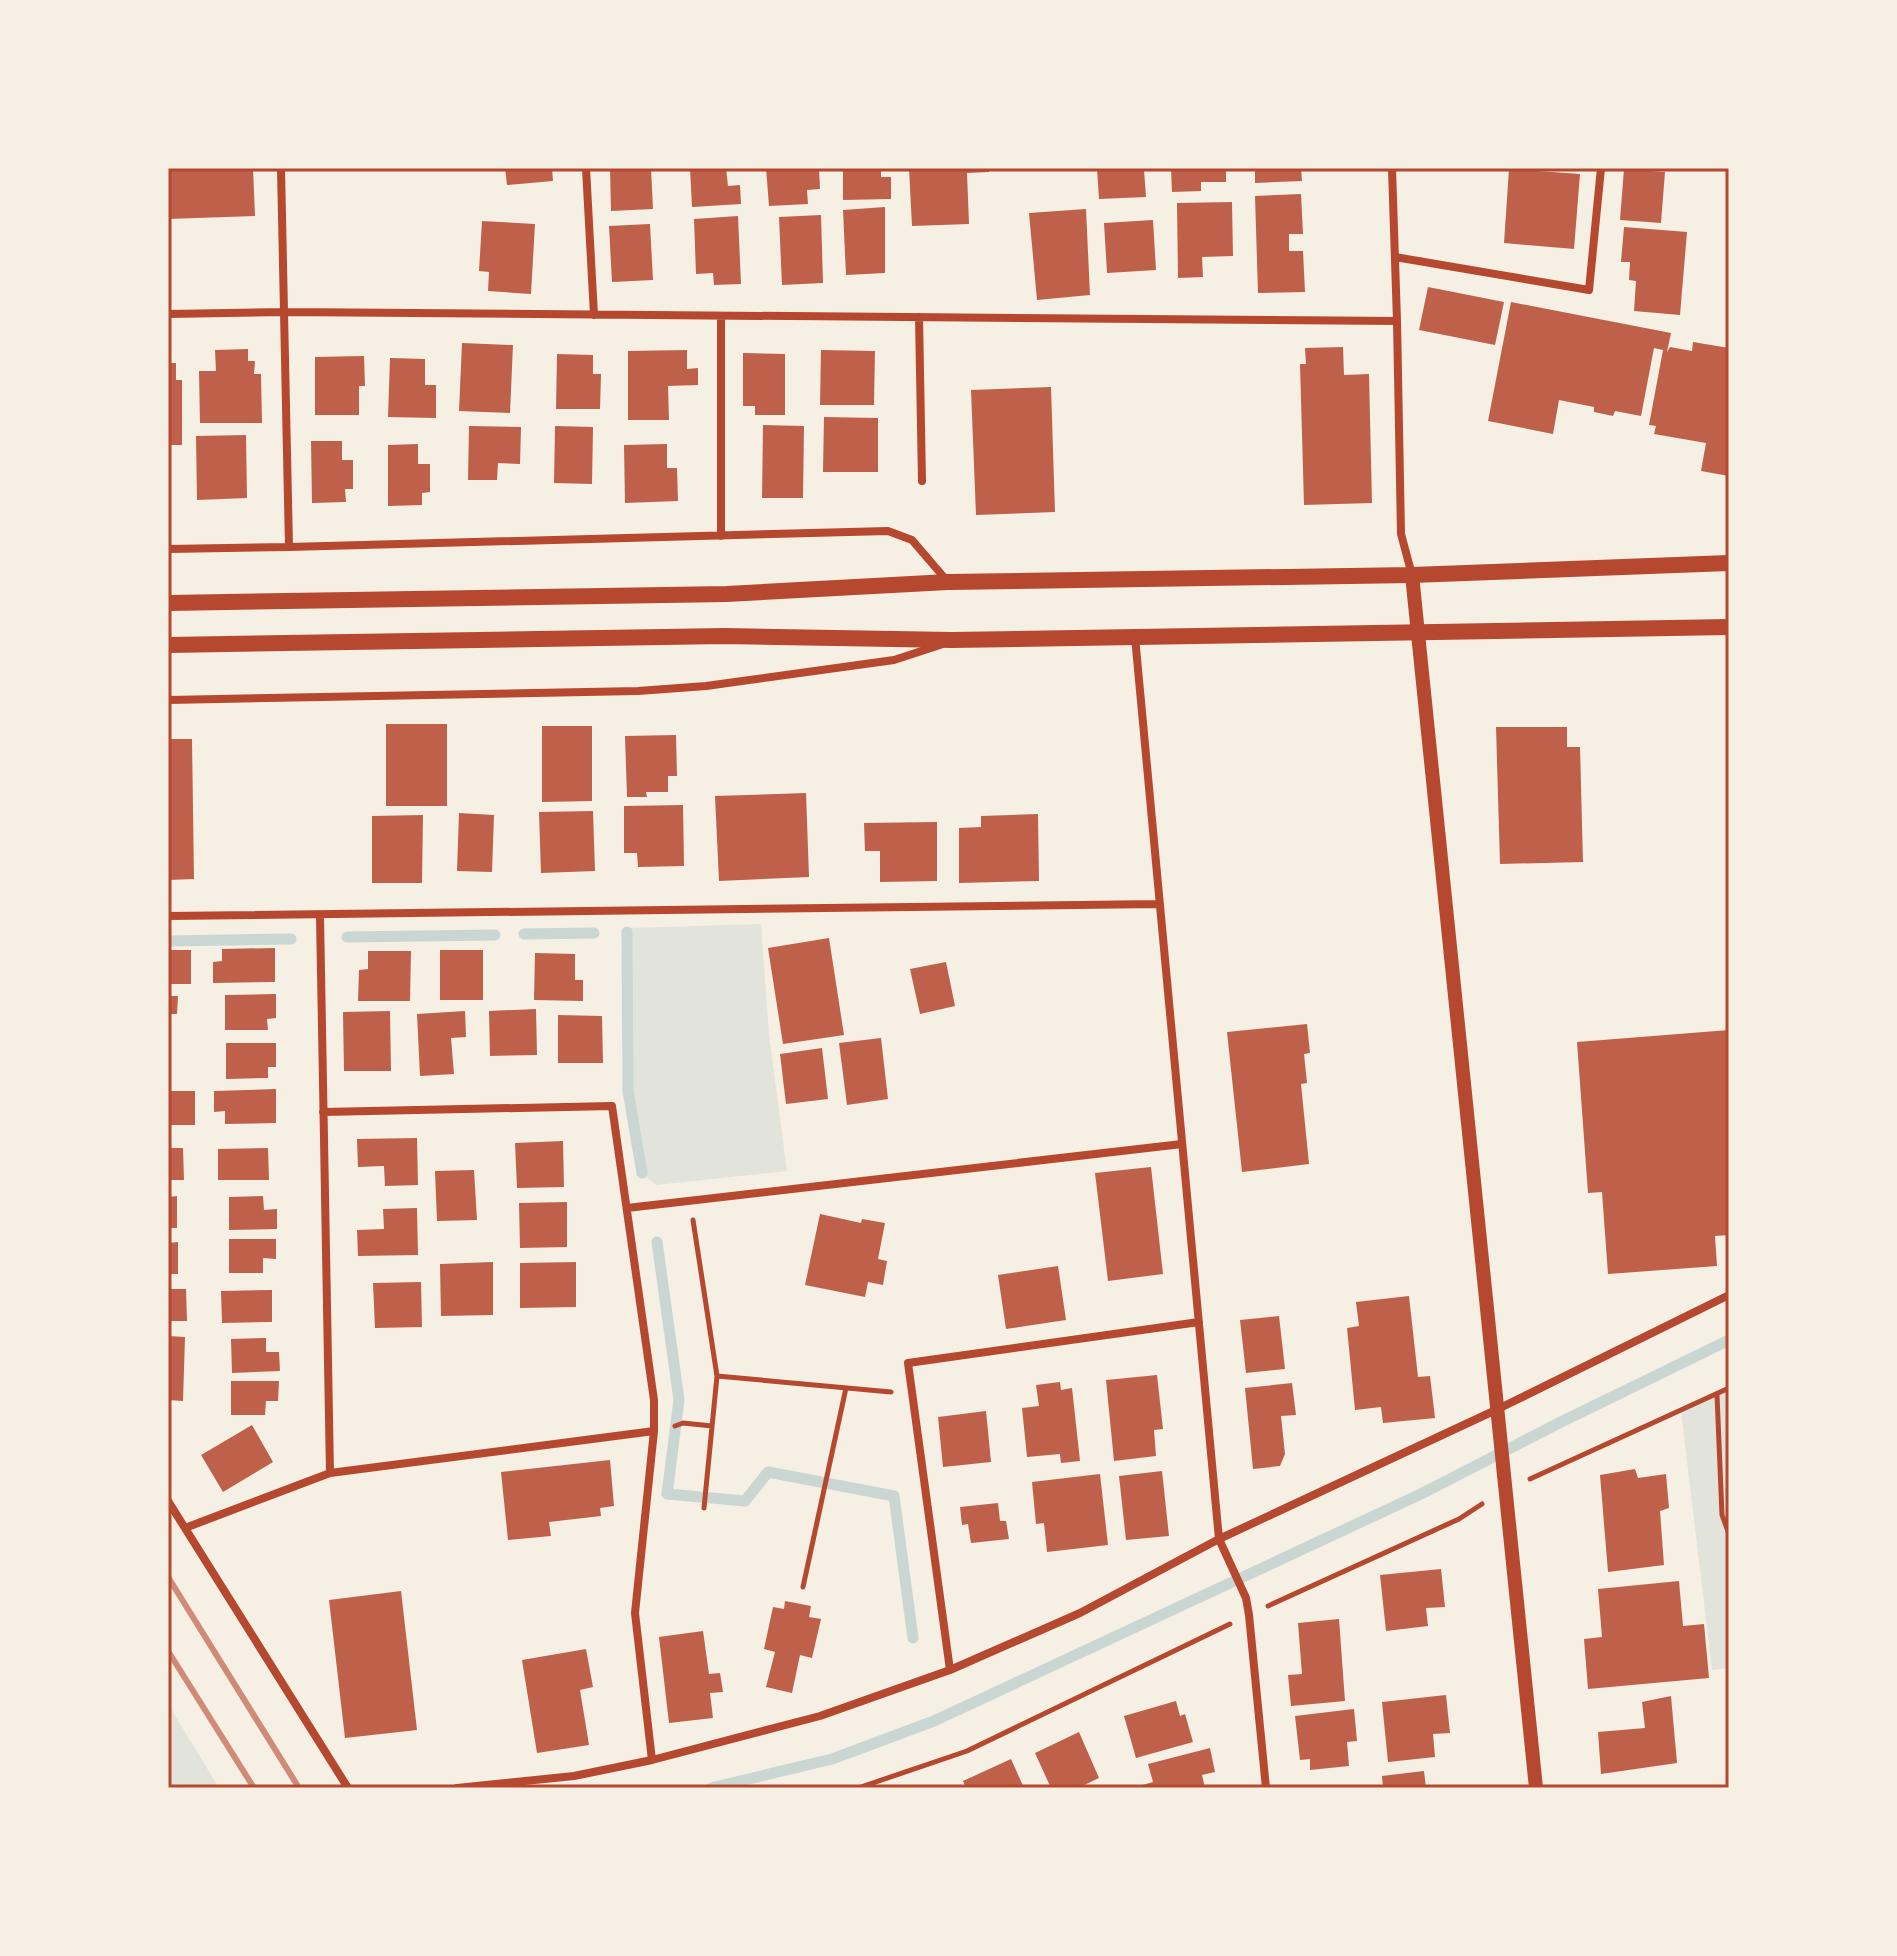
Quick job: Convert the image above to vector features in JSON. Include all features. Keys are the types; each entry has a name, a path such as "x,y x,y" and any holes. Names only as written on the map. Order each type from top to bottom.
{"main road":[{"path":"168,603 727,594 948,582 1412,575 1729,563"},
{"path":"168,645 725,636 952,640 1729,627"}],"street":[{"path":"281,168 289,547"},
{"path":"586,168 594,315"},
{"path":"1392,168 1401,534 1412,575 1536,1788"},
{"path":"1395,257 1589,290 1601,168"},
{"path":"168,314 284,312 1397,321"},
{"path":"721,316 721,536"},
{"path":"919,317 922,481"},
{"path":"168,549 888,531 912,540 948,582"},
{"path":"1135,637 1219,1539 1246,1598 1266,1788"},
{"path":"168,700 638,691 706,686 894,660 952,640"},
{"path":"168,916 1160,904"},
{"path":"320,916 330,1473"},
{"path":"323,1112 612,1106 654,1400 654,1431 635,1613 652,1760"},
{"path":"627,1208 1182,1144"},
{"path":"457,1788 574,1776 652,1760 820,1716 950,1670 1080,1613 1219,1539 1498,1409 1729,1295"},
{"path":"950,1670 908,1363 1199,1322"},
{"path":"185,1528 330,1473 654,1431"},
{"path":"168,1501 348,1788"}],"path":[{"path":"690,1201 717,1376 704,1508"},
{"path":"717,1376 912,1392"},
{"path":"803,1587 846,1388"},
{"path":"858,1788 967,1751 1249,1615 1459,1519 1506,1489 1729,1388"},
{"path":"1717,1395 1722,1515 1729,1534"},
{"path":"683,1423 712,1426"}],"shaded area":[{"path":"761,924 769,1034 787,1171 656,1185 642,1173 628,1091 627,928"},
{"path":"1729,1386 1729,1668 1712,1670 1681,1411"},
{"path":"168,1704 219,1788 168,1788"}],"building":[{"path":"253,168 255,216 168,219 168,170"},
{"path":"505,168 552,168 553,181 507,185"},
{"path":"610,168 651,168 653,209 611,211"},
{"path":"690,168 726,168 728,186 740,185 741,204 692,207"},
{"path":"766,168 819,168 820,189 807,190 808,204 769,206"},
{"path":"843,168 881,168 881,177 891,177 891,199 843,200"},
{"path":"909,168 989,168 989,172 967,173 969,224 912,226"},
{"path":"1097,168 1144,170 1146,197 1099,199"},
{"path":"1171,168 1226,168 1226,182 1201,182 1201,191 1172,192"},
{"path":"1255,168 1301,168 1302,181 1255,183"},
{"path":"1509,169 1580,174 1574,249 1504,243"},
{"path":"1624,169 1665,172 1661,223 1620,220"},
{"path":"1301,194 1303,234 1289,234 1289,251 1303,251 1305,292 1258,293 1255,196"},
{"path":"1232,202 1233,256 1202,257 1203,277 1178,278 1177,203"},
{"path":"885,207 885,273 846,275 843,210"},
{"path":"1086,209 1090,295 1037,300 1029,213"},
{"path":"821,215 823,283 782,285 779,217"},
{"path":"738,216 741,284 714,285 713,273 696,274 694,219"},
{"path":"1153,220 1156,270 1107,273 1104,223"},
{"path":"482,221 535,224 531,294 488,291 489,272 479,271"},
{"path":"650,224 653,280 612,282 609,226"},
{"path":"1624,227 1687,232 1680,315 1634,311 1636,281 1629,280 1630,262 1621,262"},
{"path":"1428,287 1504,302 1495,345 1419,330"},
{"path":"1511,302 1671,333 1667,352 1670,347 1692,351 1693,342 1729,348 1729,476 1701,471 1706,443 1654,434 1656,426 1649,425 1663,350 1654,348 1641,416 1615,411 1613,416 1594,412 1594,407 1559,400 1553,434 1488,421"},
{"path":"462,343 513,345 510,413 459,411"},
{"path":"1343,347 1344,375 1369,374 1372,503 1304,505 1300,364 1306,364 1305,348"},
{"path":"248,349 248,361 255,361 254,374 261,374 262,423 200,423 199,371 216,371 215,350"},
{"path":"687,350 687,369 698,368 698,385 668,386 669,420 628,420 628,351"},
{"path":"821,350 875,351 874,405 820,405"},
{"path":"743,353 785,354 785,415 755,415 755,406 743,406"},
{"path":"557,354 593,355 593,374 601,374 600,409 556,409"},
{"path":"364,356 365,386 359,386 359,415 315,415 315,357"},
{"path":"390,358 425,359 425,385 436,385 436,418 388,417"},
{"path":"168,363 176,363 176,380 182,380 182,445 168,445"},
{"path":"1051,387 1055,512 976,515 971,390"},
{"path":"824,417 878,418 878,472 823,472"},
{"path":"763,425 804,426 803,498 762,498"},
{"path":"469,426 521,427 520,464 498,463 497,480 468,480"},
{"path":"555,426 593,427 592,484 554,483"},
{"path":"246,435 247,498 197,500 196,436"},
{"path":"311,441 342,441 342,460 353,460 353,489 345,489 346,502 312,503"},
{"path":"418,444 418,464 430,464 430,492 422,493 422,505 388,506 388,445"},
{"path":"667,444 667,468 677,468 678,501 625,503 624,445"},
{"path":"386,724 447,724 447,806 386,806"},
{"path":"542,726 592,726 592,801 542,802"},
{"path":"1496,727 1567,727 1567,747 1580,747 1583,862 1500,864"},
{"path":"676,735 677,776 668,776 668,792 646,792 647,797 627,797 625,736"},
{"path":"168,739 192,739 194,879 168,880"},
{"path":"806,793 809,877 719,881 715,796"},
{"path":"683,805 684,866 638,867 637,853 624,853 624,806"},
{"path":"593,811 595,871 541,873 539,812"},
{"path":"459,813 494,815 492,872 457,871"},
{"path":"1038,814 1039,881 959,883 959,828 981,827 981,816"},
{"path":"423,815 422,883 372,883 372,816"},
{"path":"937,822 937,881 880,882 880,851 865,851 864,823"},
{"path":"829,938 844,1035 783,1044 768,948"},
{"path":"275,948 275,982 213,983 213,962 222,961 222,949"},
{"path":"168,950 191,950 191,984 168,984"},
{"path":"440,950 483,950 483,1000 440,1000"},
{"path":"368,951 411,951 410,1001 358,1001 359,970 368,969"},
{"path":"535,953 575,954 575,980 583,980 583,1001 534,1000"},
{"path":"946,962 955,1006 920,1014 910,969"},
{"path":"276,994 276,1018 267,1019 268,1030 225,1030 225,995"},
{"path":"168,996 178,996 177,1014 168,1014"},
{"path":"536,1009 537,1055 490,1056 489,1011"},
{"path":"390,1011 391,1071 344,1071 343,1012"},
{"path":"465,1011 466,1037 451,1038 454,1074 420,1076 417,1014"},
{"path":"558,1015 602,1016 603,1063 558,1063"},
{"path":"1307,1024 1310,1053 1304,1054 1307,1083 1301,1084 1309,1164 1242,1172 1227,1032"},
{"path":"1729,1030 1729,1235 1715,1236 1717,1266 1608,1274 1602,1192 1588,1193 1577,1042"},
{"path":"881,1038 888,1099 847,1105 839,1043"},
{"path":"226,1043 276,1043 276,1067 268,1067 268,1078 226,1079"},
{"path":"822,1048 828,1099 786,1104 780,1054"},
{"path":"276,1089 276,1123 225,1124 225,1111 214,1112 214,1091"},
{"path":"168,1091 195,1091 195,1125 168,1125"},
{"path":"417,1138 418,1185 385,1186 384,1166 358,1167 357,1139"},
{"path":"563,1141 564,1187 517,1188 515,1143"},
{"path":"168,1148 183,1148 184,1180 168,1180"},
{"path":"268,1148 269,1180 218,1180 218,1149"},
{"path":"1151,1167 1163,1274 1108,1281 1095,1173"},
{"path":"474,1170 477,1220 437,1221 435,1171"},
{"path":"177,1196 177,1228 168,1228 168,1197"},
{"path":"263,1196 264,1210 277,1209 277,1229 229,1230 229,1197"},
{"path":"567,1202 567,1247 520,1248 519,1203"},
{"path":"417,1208 418,1255 358,1256 357,1230 384,1229 383,1209"},
{"path":"820,1214 861,1223 862,1219 885,1223 878,1259 887,1261 883,1285 868,1282 865,1297 805,1285"},
{"path":"229,1239 276,1239 276,1259 263,1258 263,1273 229,1273"},
{"path":"178,1242 178,1274 168,1274 168,1243"},
{"path":"493,1262 493,1315 441,1316 440,1264"},
{"path":"576,1262 576,1307 520,1308 520,1263"},
{"path":"1058,1266 1066,1320 1006,1329 998,1275"},
{"path":"421,1282 422,1327 375,1328 373,1283"},
{"path":"168,1289 186,1289 187,1321 168,1321"},
{"path":"272,1290 272,1322 222,1323 221,1291"},
{"path":"1409,1296 1418,1377 1430,1376 1435,1418 1383,1423 1381,1407 1355,1410 1347,1328 1359,1326 1356,1302"},
{"path":"1279,1316 1285,1369 1246,1373 1240,1320"},
{"path":"168,1336 185,1337 183,1401 168,1400"},
{"path":"266,1338 266,1352 279,1352 280,1371 232,1373 231,1339"},
{"path":"1157,1375 1163,1429 1154,1430 1156,1456 1114,1461 1106,1380"},
{"path":"231,1381 279,1381 278,1401 266,1401 265,1415 231,1415"},
{"path":"1060,1382 1061,1390 1072,1388 1080,1461 1061,1463 1060,1454 1027,1457 1022,1408 1039,1406 1036,1385"},
{"path":"1292,1383 1296,1415 1281,1416 1285,1454 1280,1466 1253,1469 1245,1388"},
{"path":"986,1411 991,1462 943,1467 938,1417"},
{"path":"252,1425 273,1462 223,1492 201,1455"},
{"path":"610,1460 614,1506 600,1508 601,1516 549,1522 551,1536 508,1540 501,1472"},
{"path":"1635,1469 1638,1478 1666,1474 1669,1508 1660,1511 1664,1565 1608,1572 1600,1475"},
{"path":"1162,1471 1169,1536 1126,1540 1119,1476"},
{"path":"1100,1474 1108,1545 1047,1552 1044,1523 1036,1524 1032,1482"},
{"path":"998,1503 1000,1521 1006,1521 1009,1539 971,1543 968,1524 962,1525 960,1507"},
{"path":"1441,1569 1445,1607 1426,1608 1428,1626 1386,1631 1380,1575"},
{"path":"1679,1581 1683,1626 1704,1624 1709,1678 1588,1689 1584,1639 1602,1637 1598,1589"},
{"path":"401,1591 417,1730 345,1738 329,1600"},
{"path":"785,1601 811,1606 809,1617 821,1619 812,1658 800,1655 792,1693 766,1687 775,1652 764,1649 773,1607 784,1609"},
{"path":"1339,1619 1345,1701 1291,1706 1288,1675 1302,1674 1298,1623"},
{"path":"703,1631 709,1674 720,1673 723,1692 710,1693 713,1718 669,1723 659,1637"},
{"path":"586,1649 593,1687 580,1690 589,1745 537,1753 522,1660"},
{"path":"1446,1695 1450,1733 1433,1734 1435,1757 1388,1762 1382,1702"},
{"path":"1671,1696 1677,1763 1601,1774 1598,1732 1645,1728 1642,1702"},
{"path":"1176,1701 1180,1716 1185,1714 1193,1742 1136,1758 1124,1716"},
{"path":"1354,1709 1357,1741 1347,1742 1349,1766 1310,1770 1310,1759 1300,1760 1295,1716"},
{"path":"1079,1732 1099,1778 1078,1788 1051,1788 1035,1753"},
{"path":"1210,1748 1215,1772 1202,1775 1205,1788 1132,1788 1153,1782 1148,1764"},
{"path":"1011,1759 1024,1788 966,1788 963,1781"},
{"path":"1424,1771 1426,1788 1383,1788 1382,1776"}],"waterway":[{"path":"627,932 628,1091 642,1173"},
{"path":"524,934 594,933"},
{"path":"347,937 495,935"},
{"path":"168,941 291,939"},
{"path":"657,1242 679,1400 667,1494 745,1501 768,1472 894,1496 913,1638"},
{"path":"711,1788 832,1759 934,1721 1421,1494 1729,1340"}],"railway":[{"path":"168,1577 299,1788"},
{"path":"168,1651 254,1788"}]}
